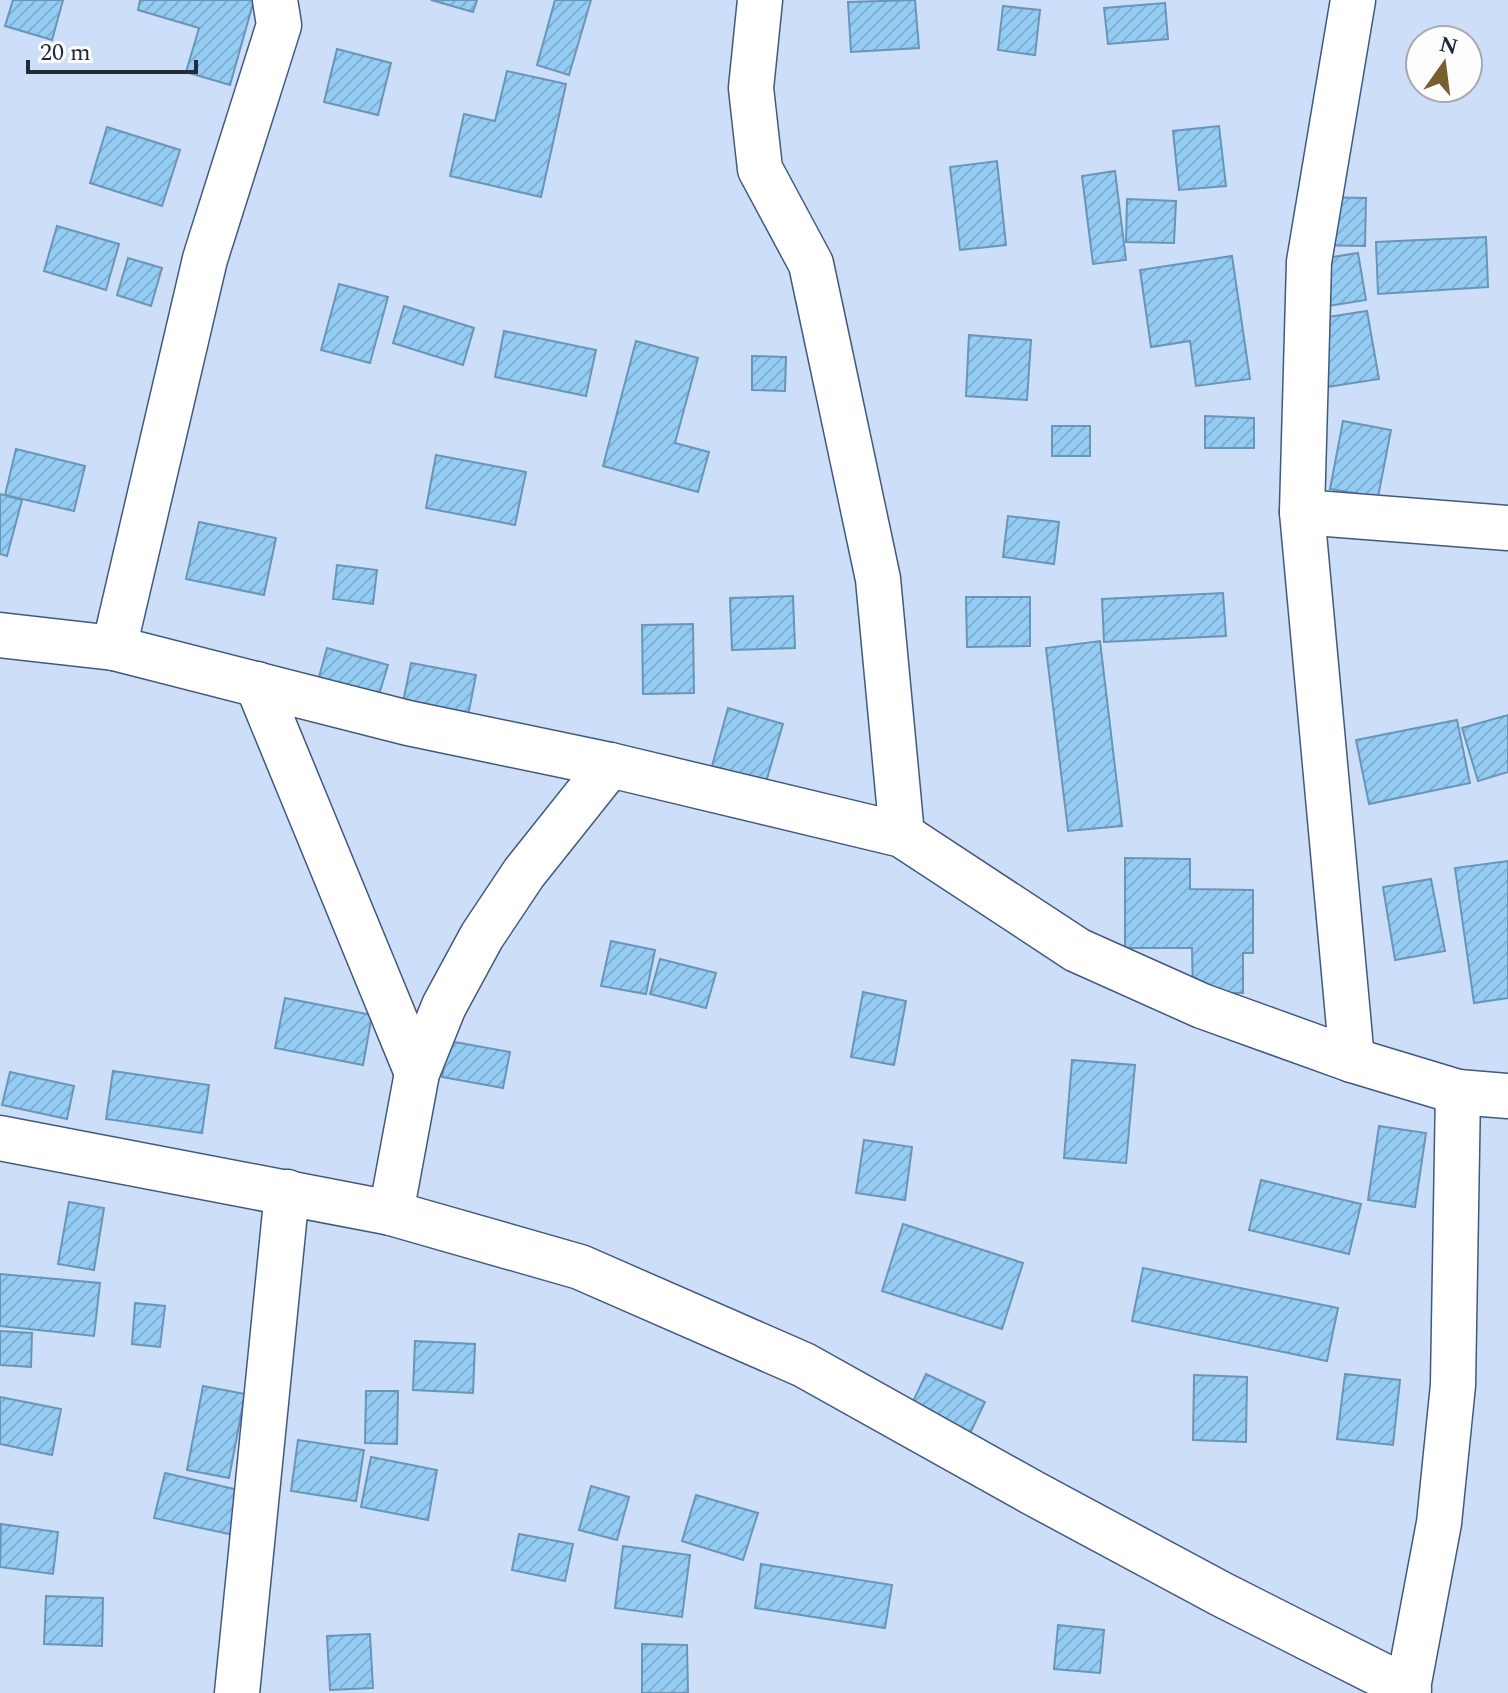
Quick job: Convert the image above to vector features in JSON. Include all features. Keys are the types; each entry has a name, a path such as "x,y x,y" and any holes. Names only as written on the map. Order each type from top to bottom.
{"street":[{"path":"114,648 205,259 279,25 275,0"},
{"path":"760,0 751,88 760,169 811,264 821,309 878,579 902,835"},
{"path":"1352,1060 1302,512 1309,262 1353,0 1363,0"},
{"path":"1302,512 1508,528"},
{"path":"0,635 114,648 408,723 610,765 902,835 1077,950 1202,1006 1352,1060 1458,1092 1508,1096"},
{"path":"257,684 417,1073"},
{"path":"391,1213 417,1073 444,1006 482,936 524,873 610,765"},
{"path":"0,1138 391,1213 580,1267 804,1365 1100,1529 1408,1691 1439,1523 1453,1385 1458,1092"},
{"path":"237,1693 287,1192"}],"building":[{"path":"13,0 63,0 52,40 5,26"},
{"path":"140,0 254,0 230,85 186,72 199,28 138,10"},
{"path":"431,0 477,0 473,12"},
{"path":"555,0 591,0 569,75 537,65"},
{"path":"915,0 919,48 851,52 848,2"},
{"path":"1165,3 1168,39 1108,44 1104,8"},
{"path":"1003,6 1040,10 1035,55 998,50"},
{"path":"337,49 391,63 378,115 324,102"},
{"path":"507,71 566,84 541,197 450,176 464,114 495,121"},
{"path":"1219,126 1226,186 1179,190 1173,131"},
{"path":"107,127 180,150 162,206 90,183"},
{"path":"997,161 1006,245 960,250 950,167"},
{"path":"1115,171 1126,260 1093,264 1082,176"},
{"path":"1313,197 1366,198 1365,246 1312,245"},
{"path":"1127,199 1176,201 1174,243 1126,242"},
{"path":"57,226 119,244 106,290 44,271"},
{"path":"1486,237 1488,287 1378,294 1376,242"},
{"path":"1358,253 1366,300 1315,308 1307,261"},
{"path":"1232,256 1250,379 1196,386 1190,341 1151,347 1140,270"},
{"path":"128,258 162,268 151,306 117,295"},
{"path":"339,284 388,297 370,363 321,350"},
{"path":"404,306 474,328 463,365 393,343"},
{"path":"1367,311 1379,379 1327,387 1315,319"},
{"path":"504,331 596,350 586,396 495,377"},
{"path":"969,335 1031,340 1027,400 966,396"},
{"path":"636,341 698,358 675,443 709,452 698,492 603,466"},
{"path":"752,356 786,357 785,391 752,390"},
{"path":"1205,416 1254,418 1254,448 1205,448"},
{"path":"1343,421 1391,430 1378,497 1330,489"},
{"path":"1052,426 1090,426 1090,456 1052,456"},
{"path":"16,449 85,466 74,511 5,495"},
{"path":"436,455 526,472 515,525 426,508"},
{"path":"0,494 22,500 7,556 0,554"},
{"path":"1008,516 1059,522 1054,564 1003,557"},
{"path":"199,522 276,538 264,595 186,579"},
{"path":"337,565 377,570 373,604 333,599"},
{"path":"1223,593 1226,636 1104,642 1102,599"},
{"path":"793,596 795,648 732,650 730,598"},
{"path":"966,597 1030,597 1030,646 967,647"},
{"path":"693,624 694,693 643,694 642,625"},
{"path":"1100,641 1122,826 1068,831 1046,648"},
{"path":"327,648 388,665 375,708 315,691"},
{"path":"411,663 476,675 465,731 400,717"},
{"path":"728,708 783,724 766,782 712,766"},
{"path":"1508,715 1508,772 1478,781 1462,728"},
{"path":"1457,720 1470,783 1369,804 1356,740"},
{"path":"1125,858 1190,859 1190,889 1253,890 1253,953 1243,953 1243,993 1193,993 1192,948 1125,948"},
{"path":"1508,861 1508,998 1474,1003 1455,868"},
{"path":"1431,879 1445,951 1395,960 1383,887"},
{"path":"611,941 655,950 646,994 601,986"},
{"path":"660,959 716,973 706,1008 650,994"},
{"path":"863,992 906,1001 894,1065 851,1057"},
{"path":"285,998 372,1015 363,1065 275,1048"},
{"path":"449,1041 510,1052 503,1088 442,1077"},
{"path":"1072,1060 1135,1065 1126,1163 1064,1158"},
{"path":"113,1071 209,1085 202,1133 106,1119"},
{"path":"10,1072 74,1086 67,1119 2,1105"},
{"path":"1379,1126 1426,1133 1415,1207 1368,1200"},
{"path":"864,1140 912,1147 905,1200 856,1193"},
{"path":"1261,1180 1361,1204 1349,1254 1249,1230"},
{"path":"69,1202 104,1208 94,1270 58,1264"},
{"path":"903,1224 1023,1263 1002,1329 882,1291"},
{"path":"1143,1268 1338,1308 1327,1361 1132,1321"},
{"path":"0,1274 100,1283 94,1336 0,1326"},
{"path":"135,1303 165,1306 160,1347 132,1344"},
{"path":"0,1331 32,1333 31,1367 0,1365"},
{"path":"415,1341 475,1344 473,1393 413,1390"},
{"path":"926,1374 985,1402 965,1444 906,1416"},
{"path":"1345,1374 1400,1380 1393,1445 1337,1439"},
{"path":"1194,1375 1247,1377 1246,1442 1193,1440"},
{"path":"203,1386 245,1394 229,1478 187,1470"},
{"path":"366,1391 398,1391 397,1444 365,1443"},
{"path":"0,1397 61,1409 52,1455 0,1444"},
{"path":"298,1440 364,1450 356,1501 291,1491"},
{"path":"371,1457 437,1470 428,1520 361,1507"},
{"path":"165,1473 243,1491 234,1535 154,1518"},
{"path":"591,1486 629,1497 617,1540 579,1530"},
{"path":"696,1495 758,1513 743,1560 682,1541"},
{"path":"1,1524 58,1532 53,1574 0,1567"},
{"path":"519,1534 573,1544 565,1581 512,1570"},
{"path":"623,1546 690,1555 682,1617 615,1608"},
{"path":"761,1564 892,1585 885,1628 755,1608"},
{"path":"46,1596 103,1598 102,1646 44,1644"},
{"path":"1058,1625 1104,1630 1100,1673 1054,1669"},
{"path":"370,1634 373,1688 330,1690 327,1636"},
{"path":"642,1644 687,1645 688,1693 642,1693"}]}
